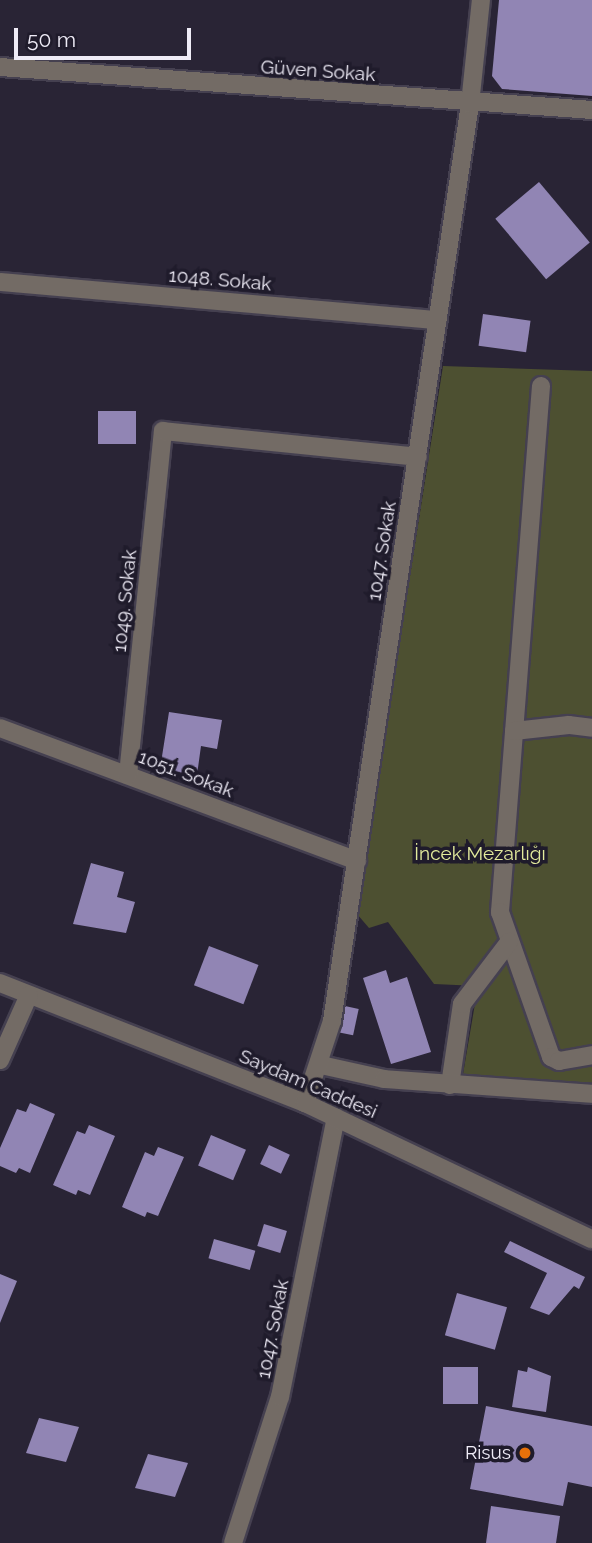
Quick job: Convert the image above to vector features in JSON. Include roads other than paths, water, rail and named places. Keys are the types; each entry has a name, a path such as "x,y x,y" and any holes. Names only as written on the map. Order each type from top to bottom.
{"street":[{"name":"1047. Sokak","path":"305,1103 321,1065 332,1021 470,104 481,0"},
{"name":"Güven Sokak","path":"0,67 470,104 592,110"},
{"name":"1048. Sokak","path":"0,282 437,320"},
{"path":"541,386 499,896 509,942 551,1057 559,1060 592,1055"},
{"name":"1049. Sokak","path":"128,775 163,431 418,457"},
{"path":"514,732 569,725 592,728"},
{"name":"1051. Sokak","path":"0,728 356,861"},
{"path":"450,1085 462,1004 509,942"},
{"name":"Saydam Caddesi","path":"0,983 305,1103 592,1239"},
{"path":"0,1060 29,995"},
{"name":"Saydam Caddesi","path":"321,1065 354,1074 450,1085 592,1094"},
{"name":"1047. Sokak","path":"233,1543 280,1397 336,1118"}],"place":[{"name":"Risus","path":"525,1453"}],"park label":[{"name":"İncek Mezarlığı","path":"480,854"}]}
